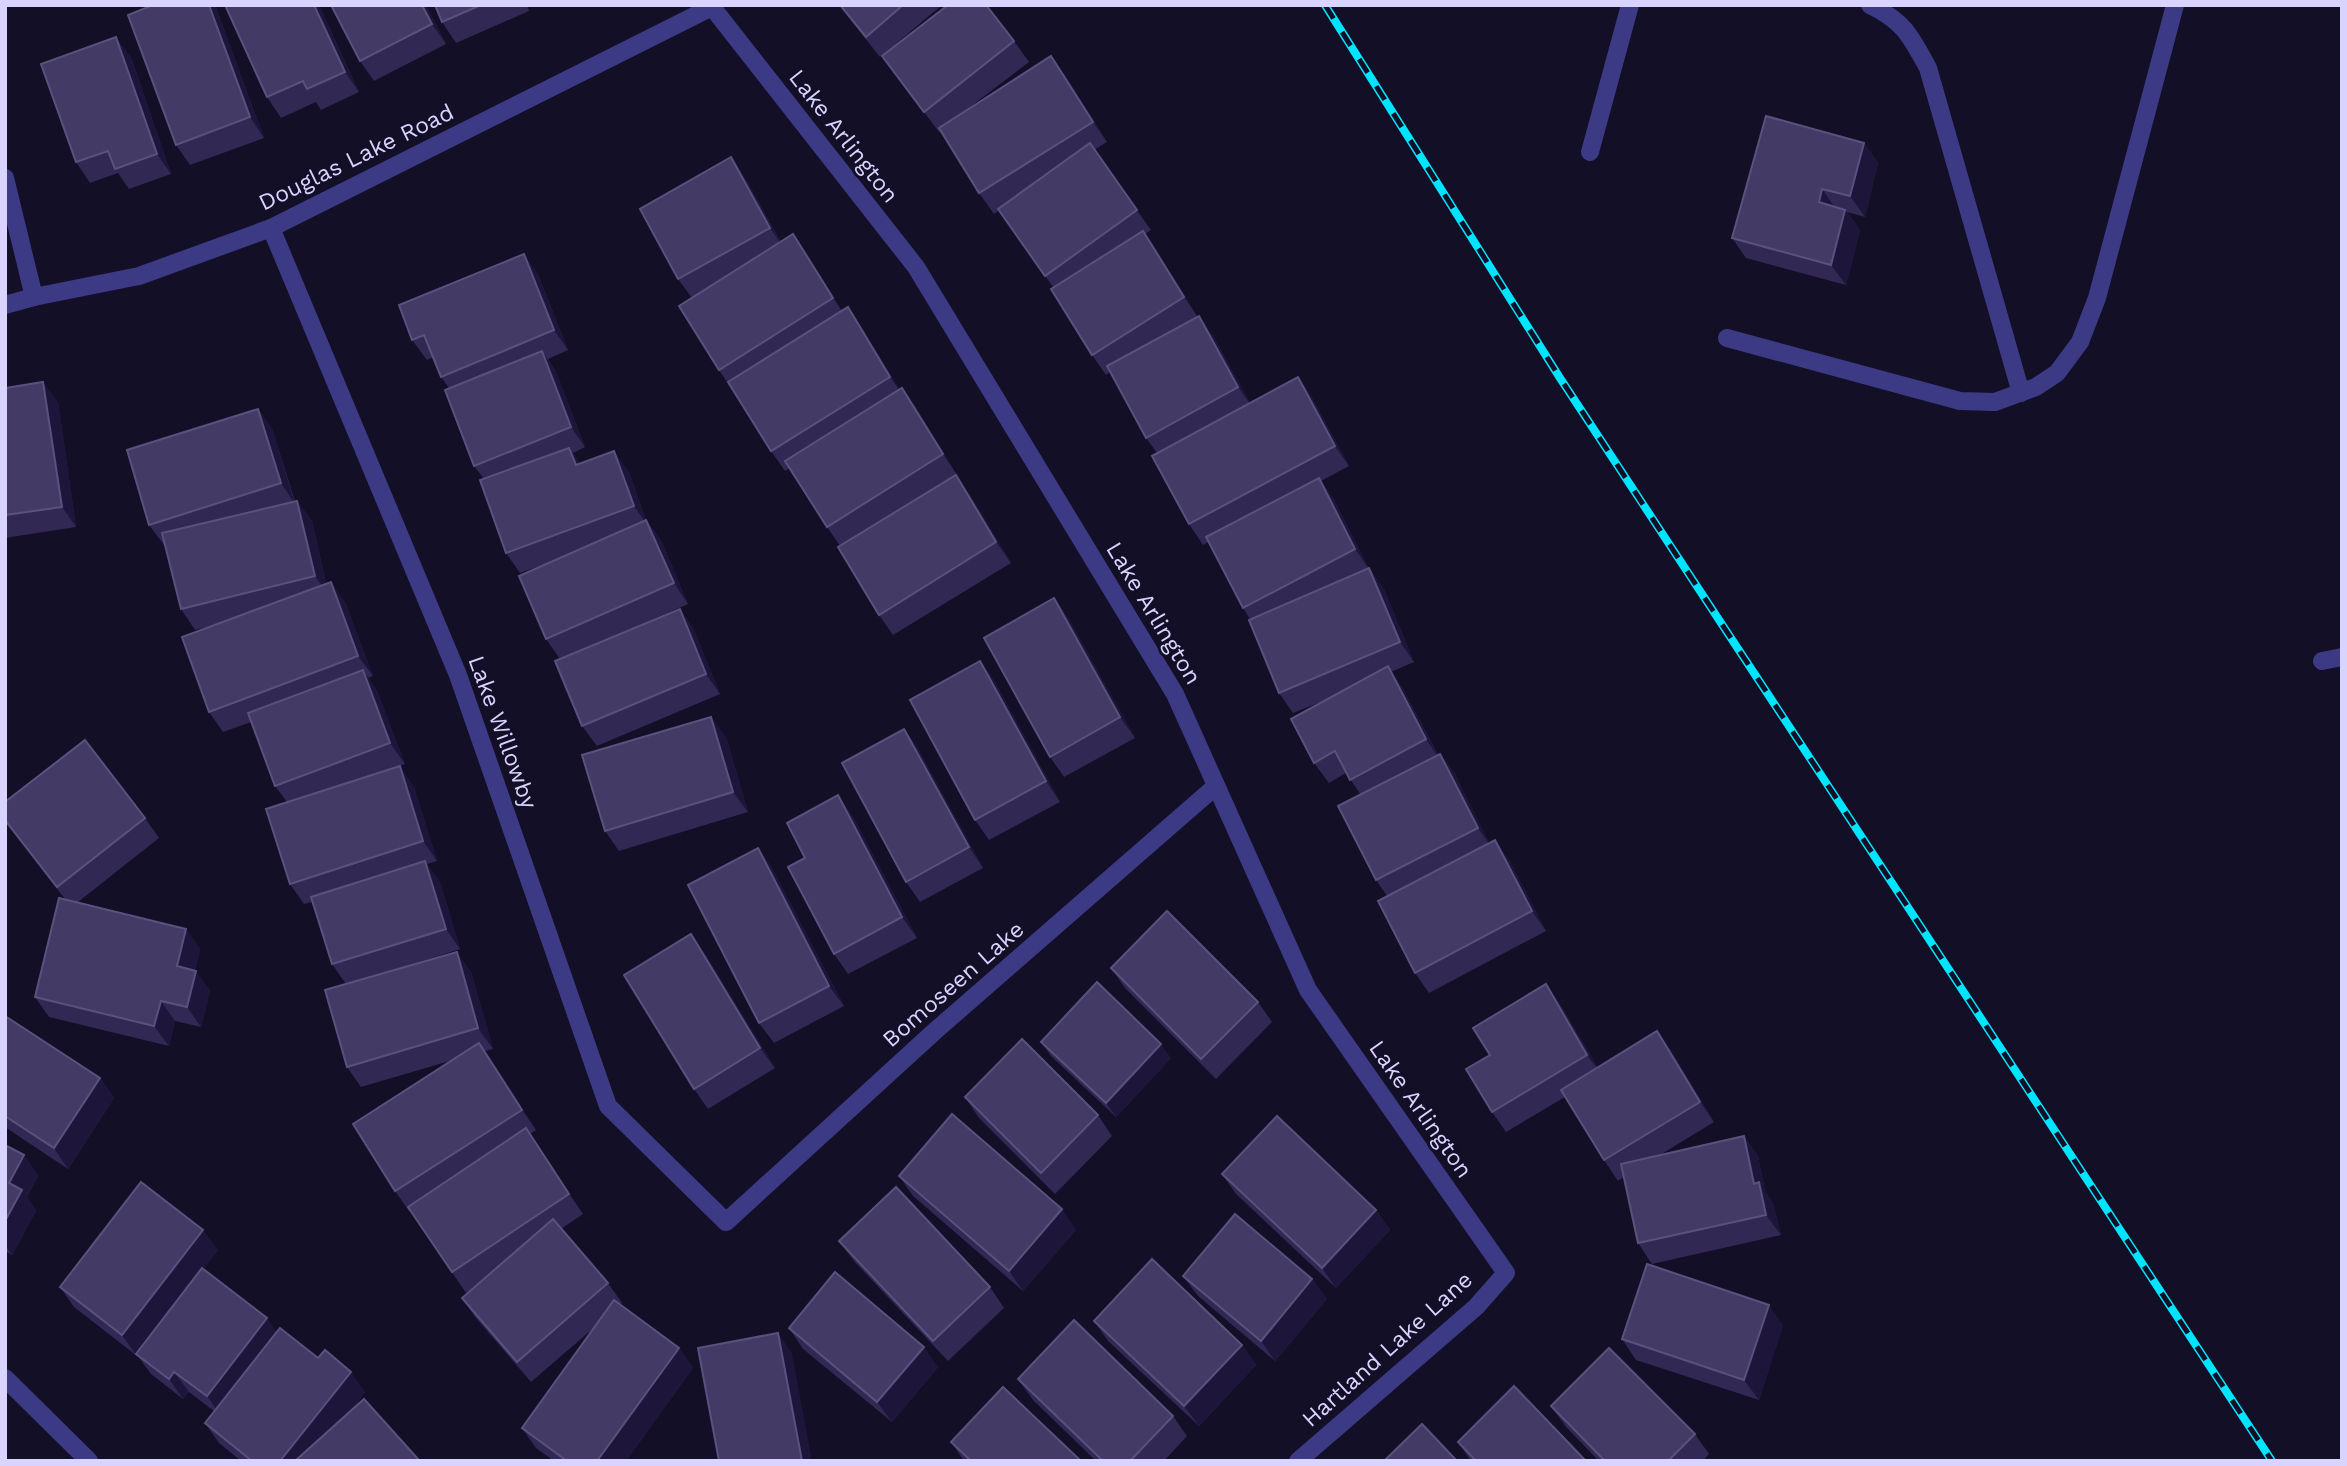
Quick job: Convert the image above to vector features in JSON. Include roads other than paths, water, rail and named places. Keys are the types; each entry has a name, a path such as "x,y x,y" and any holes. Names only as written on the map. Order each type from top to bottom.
{"street":[{"path":"1590,152 1630,5"},
{"path":"1870,5 1891,15 1911,37 1928,68 2021,393"},
{"path":"1727,338 1960,401 1995,402 2036,387 2057,373 2080,342 2097,298 2175,5"},
{"name":"Douglas Lake Road","path":"5,305 139,276 271,228 712,7"},
{"name":"Lake Arlington","path":"712,7 916,267 1175,694 1308,990 1506,1273"},
{"path":"5,178 34,297"},
{"name":"Lake Willowby","path":"271,228 458,675 608,1106 726,1222"},
{"path":"2322,662 2342,657"},
{"name":"Bomoseen Lake","path":"726,1222 936,1031 1216,786"},
{"name":"Hartland Lake Lane","path":"1298,1461 1476,1307 1506,1273"},
{"path":"5,1378 89,1461"}],"railway":[{"path":"1325,5 1560,378 2272,1461"}]}
